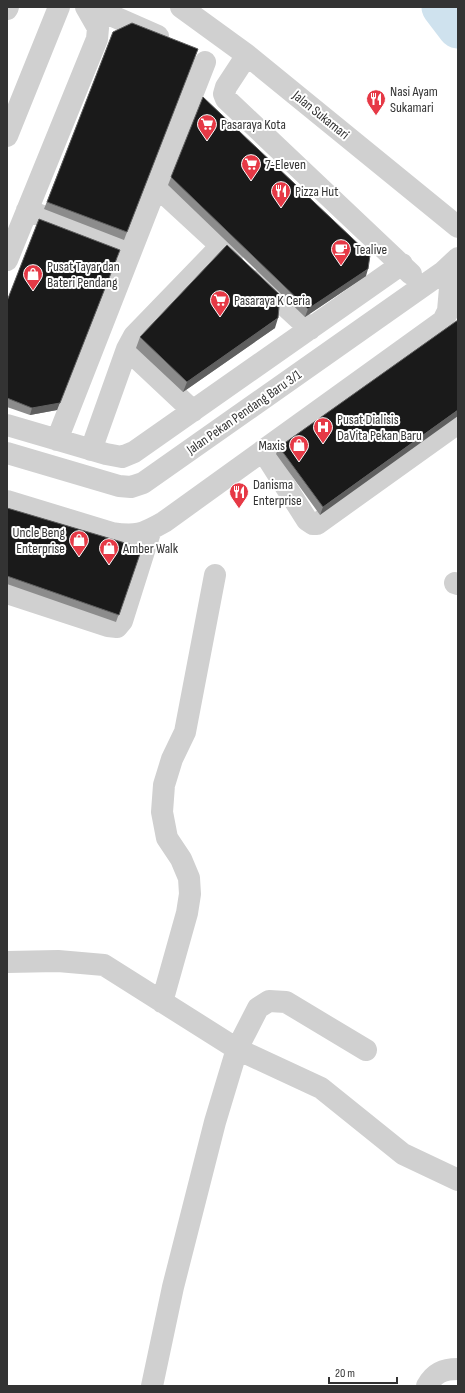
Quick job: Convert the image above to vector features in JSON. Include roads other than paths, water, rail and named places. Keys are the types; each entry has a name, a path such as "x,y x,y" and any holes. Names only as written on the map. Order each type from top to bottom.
{"street":[{"path":"7,136 59,7"},
{"path":"7,260 97,39 98,28 86,7"},
{"path":"92,7 153,34 189,53 231,79"},
{"name":"Jalan Sukamari","path":"181,7 247,55 458,228"},
{"path":"57,440 156,186 189,53"},
{"path":"247,55 226,87 224,94 226,99 424,285"},
{"path":"156,186 310,329"},
{"path":"27,210 131,251"},
{"path":"91,450 127,349 134,336 220,246"},
{"path":"7,425 91,450 122,457 134,452 402,264"},
{"path":"7,501 125,535 139,534 151,529 164,522 443,321 448,311 455,270"},
{"name":"Jalan Pekan Pendang Baru 3/1","path":"7,453 119,486 131,487 143,483 424,285 455,270"},
{"path":"127,349 193,411"},
{"path":"263,451 307,520 313,524 317,524 458,423"},
{"path":"7,592 108,626 117,627 122,621 151,529"},
{"path":"162,1002 187,913 190,894 189,878 181,859 167,838 162,812 164,785 172,759 185,732 214,575"},
{"path":"7,962 58,961 104,965 237,1049 320,1088 402,1154 458,1180"},
{"path":"152,1386 173,1287 186,1240 201,1173 237,1049 258,1008 269,1001 286,1002 366,1050"},
{"path":"427,1386 438,1372 449,1369 458,1369"}],"waterway":[{"path":"442,7 458,28"}],"place":[{"name":"Nasi Ayam Sukamari","path":"376,116"},
{"name":"Pasaraya Kota","path":"207,141"},
{"name":"7-Eleven","path":"251,181"},
{"name":"Pizza Hut","path":"281,208"},
{"name":"Tealive","path":"341,266"},
{"name":"Pusat Tayar dan Bateri Pendang","path":"33,291"},
{"name":"Pasaraya K Ceria","path":"220,317"},
{"name":"Pusat Dialisis DaVita Pekan Baru","path":"323,444"},
{"name":"Maxis","path":"299,462"},
{"name":"Danisma Enterprise","path":"239,509"},
{"name":"Uncle Beng Enterprise","path":"79,557"},
{"name":"Amber Walk","path":"109,565"}]}
